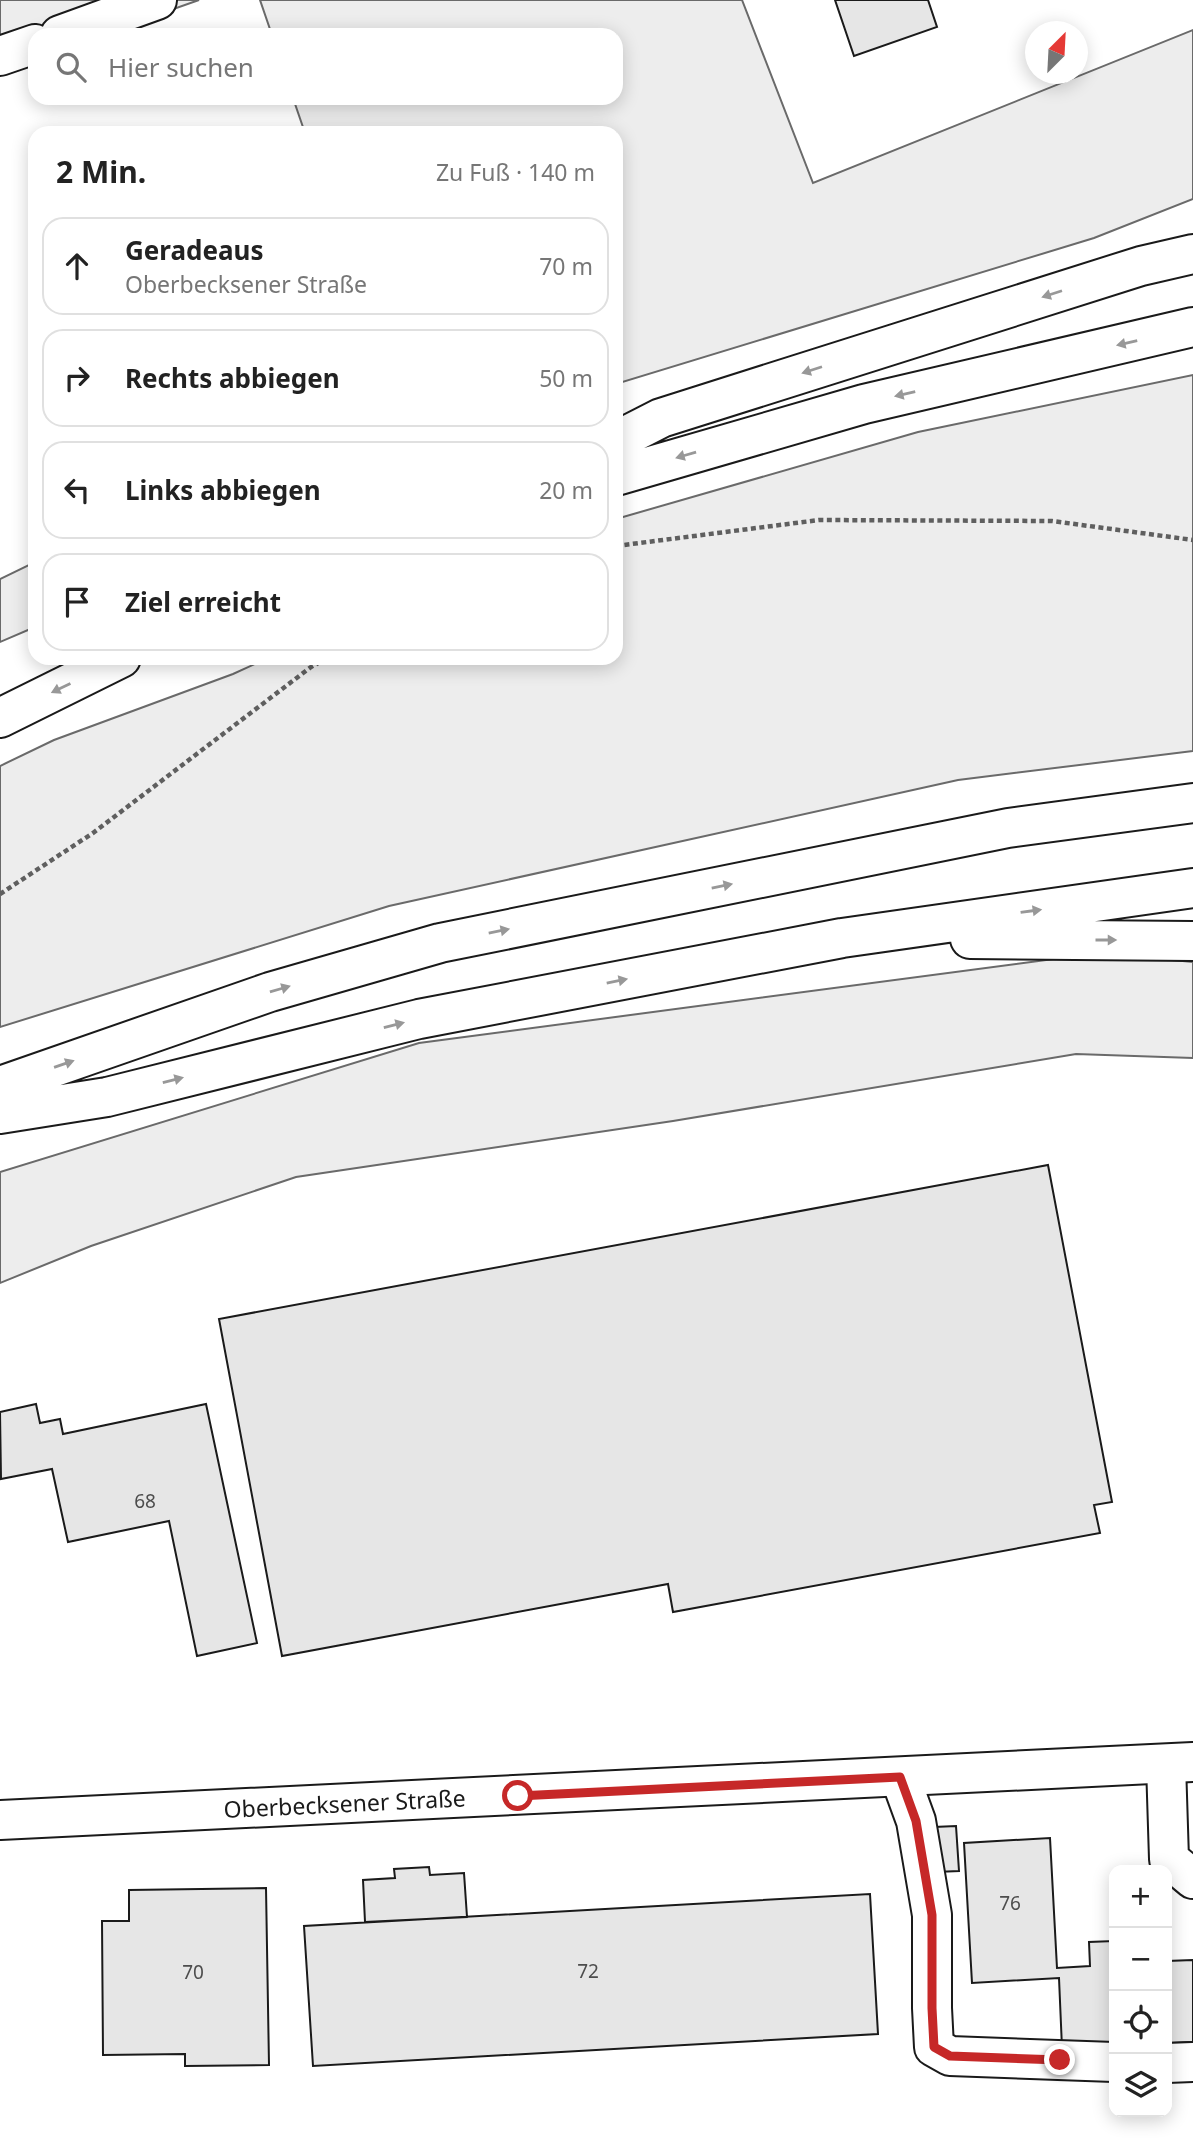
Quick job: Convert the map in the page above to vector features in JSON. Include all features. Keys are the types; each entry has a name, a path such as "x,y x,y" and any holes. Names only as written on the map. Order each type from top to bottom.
{"main road":[{"path":"80,28 158,0"},
{"path":"0,56 28,46"},
{"path":"1140,266 1193,244"},
{"path":"623,437 661,418 1140,266 1193,254"},
{"path":"623,474 864,404 1193,327"},
{"path":"0,718 107,665"},
{"path":"0,1086 270,992 440,943 1008,828 1193,803"},
{"path":"0,1114 107,1097 419,1019 842,938 1193,888"},
{"path":"842,938 1193,941"},
{"path":"1179,1763 1180,1821 1169,1859 1193,1879"},
{"name":"Oberbecksener Straße","path":"0,1820 1179,1763"},
{"path":"900,1777 916,1821 932,1915 934,2047 950,2056 1109,2062"},
{"path":"1172,2063 1193,2062"}],"path":[{"path":"623,545 819,520 1052,521 1193,541"},
{"path":"0,894 93,833 315,665"}],"shaded area":[{"path":"0,0 199,0 119,28 28,28 28,60 0,70"},
{"path":"260,0 742,0 813,183 1059,84 1088,84 1088,72 1193,30 1193,199 1094,238 623,382 623,126 303,126 295,105 623,105 623,28 270,28"},
{"path":"1193,375 1193,751 958,780 389,906 0,1027 0,766 54,740 253,665 623,665 623,517 918,432"},
{"path":"28,565 28,630 0,642 0,579"},
{"path":"1099,953 1193,962 1193,1058 1076,1054 673,1121 296,1177 91,1246 0,1283 0,1172 419,1043"}],"building":[{"path":"835,0 928,0 937,27 854,56"},
{"path":"1048,1165 1112,1502 1094,1505 1100,1533 673,1612 668,1584 282,1656 219,1319"},
{"path":"36,1404 40,1423 60,1419 63,1434 206,1404 257,1643 197,1656 169,1521 68,1542 52,1469 1,1479 0,1412"},
{"path":"956,1826 959,1871 936,1872 934,1827"},
{"path":"1050,1838 1057,1968 1090,1966 1089,1942 1109,1941 1109,2046 1062,2048 1059,1978 972,1983 964,1843"},
{"path":"429,1867 430,1875 464,1873 467,1917 365,1922 363,1880 395,1878 394,1869"},
{"path":"266,1888 269,2065 185,2066 185,2054 103,2055 102,1921 129,1921 129,1890"},
{"path":"870,1894 878,2034 313,2066 304,1926"},
{"path":"1193,1960 1193,2042 1172,2043 1172,1961"}],"route":[{"path":"518,1796 900,1777 916,1821 932,1915 934,2047 950,2056 1060,2060"}]}
